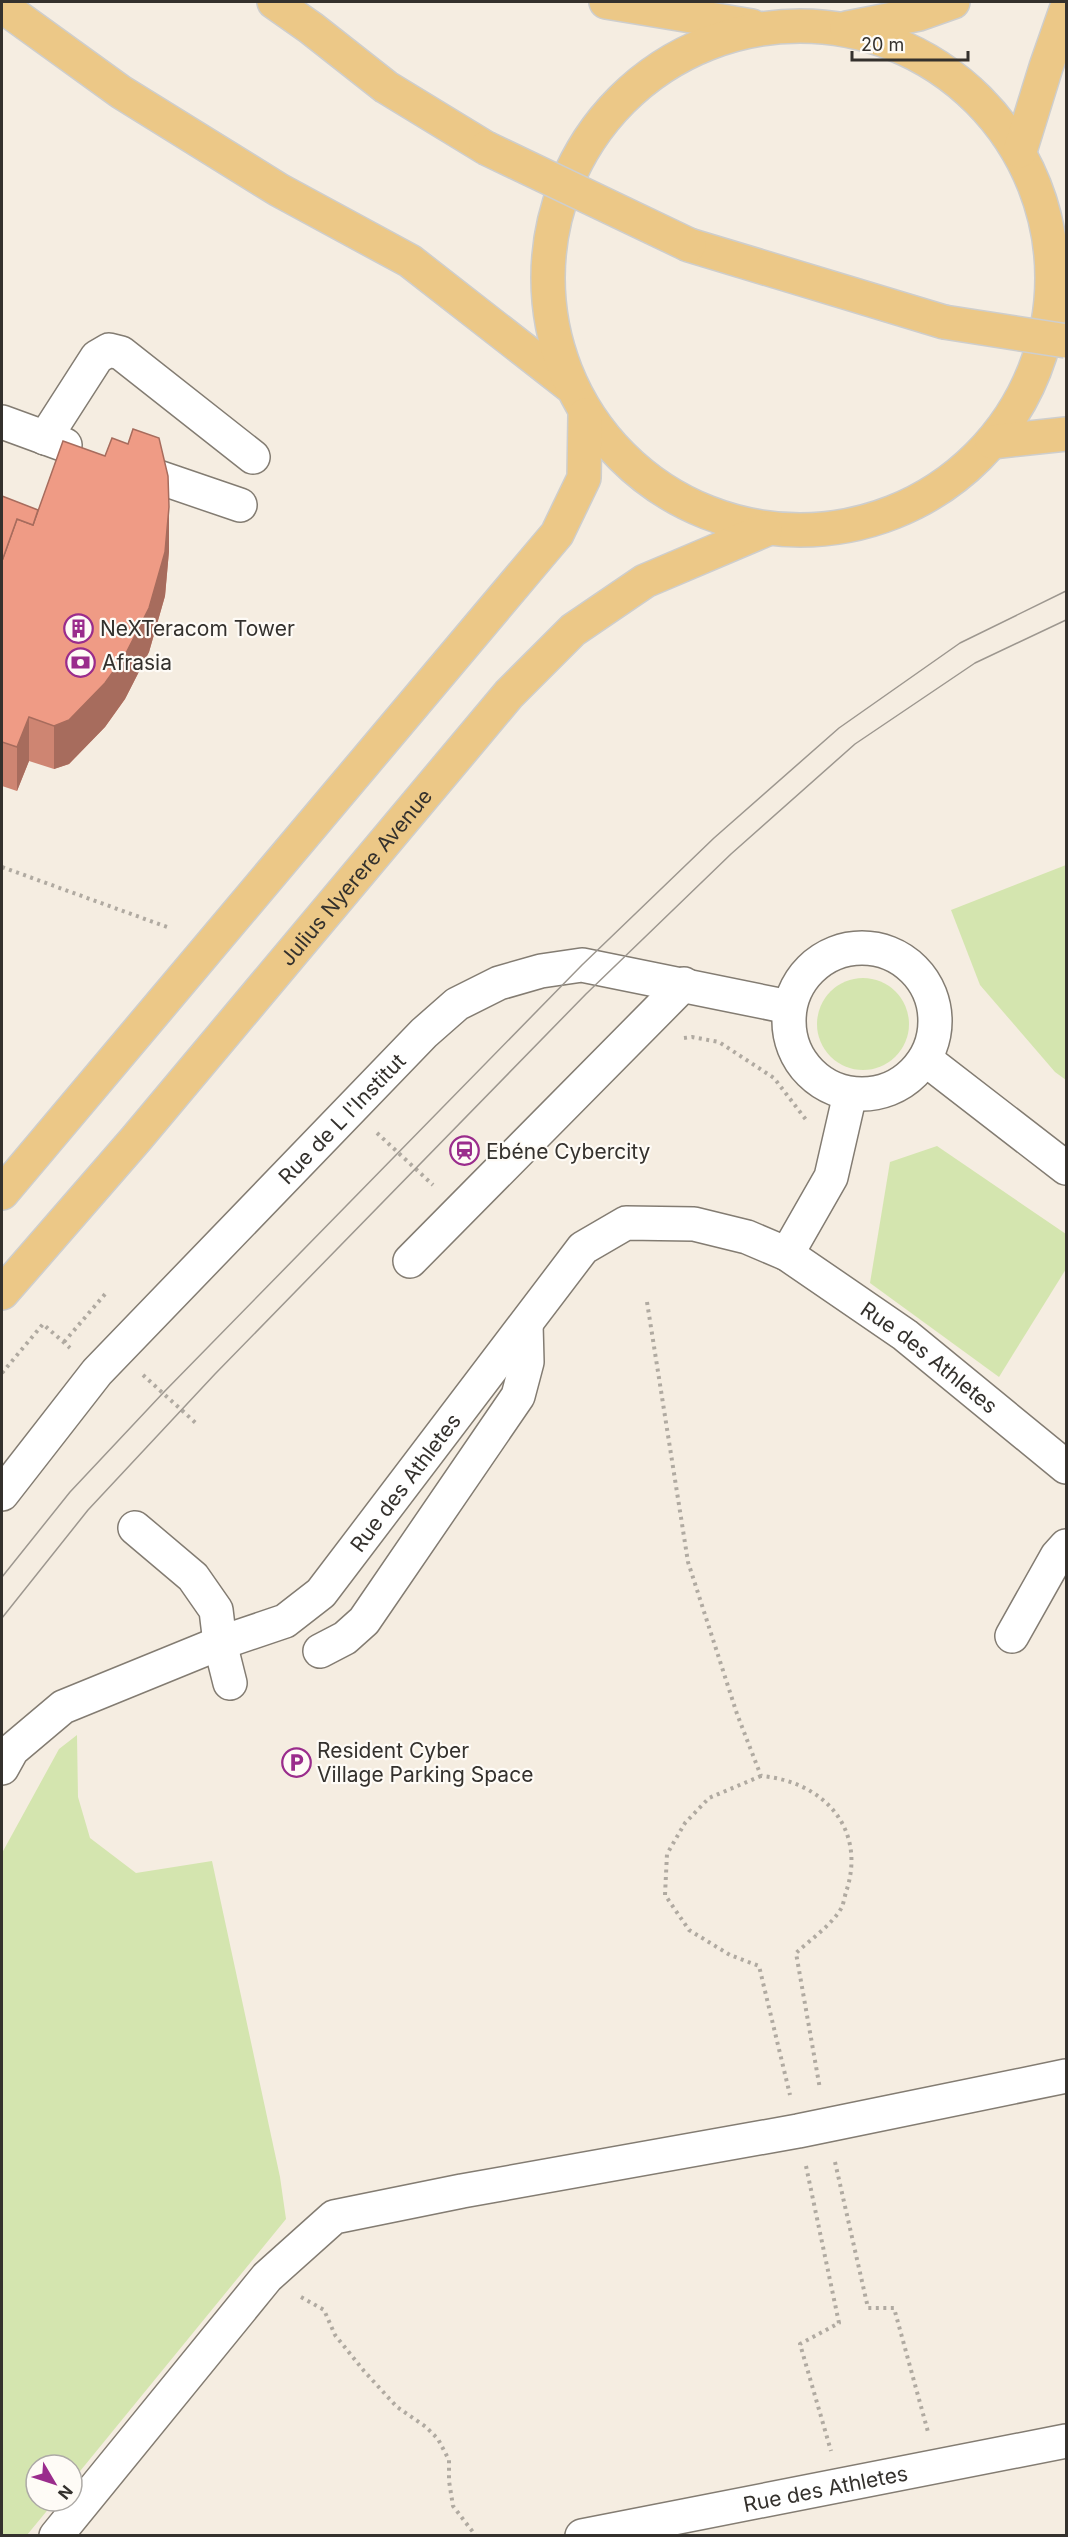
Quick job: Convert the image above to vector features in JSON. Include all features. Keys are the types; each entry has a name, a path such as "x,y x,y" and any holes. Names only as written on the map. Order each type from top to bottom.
{"main road":[{"path":"274,2 386,87 486,148 689,244 944,322 1066,341"},
{"path":"606,2 758,27"},
{"name":"Julius Nyerere Avenue","path":"845,28 919,14 953,2"},
{"path":"2,6 122,92 262,179 411,261 569,385"},
{"path":"1020,151 1066,10"},
{"name":"Julius Nyerere Avenue","path":"802,24 845,28 915,51 975,94 1020,151 1054,202 1053,285 1036,369 992,442 960,474 916,503 868,522 817,531 765,530 695,510 633,471 585,415 569,385 548,311 550,233 576,160 622,98 684,52 758,27 802,24"},
{"name":"Julius Nyerere Avenue","path":"2,1192 557,534 584,478 585,415"},
{"path":"992,442 1066,434"},
{"name":"Julius Nyerere Avenue","path":"2,1293 136,1138 502,703 573,630 645,581 765,530"}],"street":[{"path":"45,438 97,357 109,350 122,353 253,457"},
{"path":"2,422 240,505"},
{"path":"872,946 894,955 914,969 928,988 935,1012 934,1036 925,1059 911,1076 894,1088 873,1095 850,1095 827,1087 808,1072 795,1053 788,1030 789,1007 797,986 811,968 829,955 851,948 872,946"},
{"name":"Rue de L l'Institut","path":"2,1494 97,1372 423,1034 457,1004 499,983 541,971 582,965 789,1007"},
{"path":"410,1261 684,984"},
{"path":"925,1059 1066,1168"},
{"path":"787,1254 833,1168 850,1095"},
{"name":"Rue des Athletes","path":"2,1768 12,1750 63,1707 220,1643 285,1621 321,1593 583,1248 626,1223 694,1224 747,1237 787,1254 905,1335 1066,1467"},
{"path":"320,1651 345,1638 364,1621 518,1396 527,1362 526,1324"},
{"path":"135,1528 193,1577 216,1610 220,1643 230,1683"},
{"path":"1012,1636 1057,1556 1066,1546"},
{"path":"56,2535 267,2277 334,2217 471,2189 812,2128 1066,2076"},
{"name":"Rue des Athletes","path":"582,2535 1066,2441"}],"path":[{"path":"2,867 166,927"},
{"path":"636,1032 647,1044 692,1037 718,1042 774,1078 833,1168"},
{"path":"64,1342 106,1293"},
{"path":"647,1302 688,1562 737,1714 761,1776"},
{"path":"138,1370 198,1425"},
{"path":"832,2454 800,2344 839,2324 812,2128 796,1953 842,1907 852,1871 851,1841 831,1806 807,1789 780,1778 761,1776 709,1798 686,1823 667,1854 665,1895 689,1930 729,1955 759,1966 812,2128 868,2308 894,2308 930,2440"},
{"path":"267,2277 324,2310 335,2335 364,2371 397,2407 426,2427 438,2439 449,2460 449,2481 453,2505 476,2535"}],"green space":[{"path":"1066,865 1066,1080 1055,1072 980,985 951,910"},
{"path":"863,978 881,982 895,992 905,1006 909,1024 905,1042 895,1056 881,1066 863,1070 845,1066 831,1056 821,1042 817,1024 821,1006 831,992 845,982"},
{"path":"937,1146 1066,1234 1066,1269 999,1377 870,1283 890,1162"},
{"path":"77,1735 78,1797 90,1838 136,1873 212,1861 280,2177 286,2219 84,2466 84,2453 24,2453 24,2513 45,2513 27,2535 2,2535 2,1853 59,1749"}],"building":[{"name":"NeXTeracom Tower","path":"133,429 159,438 168,476 169,507 165,552 149,608 125,655 105,683 69,720 54,726 29,717 17,747 2,742 2,561 17,519 33,525 63,441 105,456 112,438 128,444"},
{"path":"2,496 38,510 33,525 17,519 2,561"}],"tram line":[{"path":"2,1577 70,1492 163,1393 582,965 714,838 839,728 960,643 1066,591"},
{"path":"2,1618 88,1510 215,1374 586,994 731,854 855,744 975,663 1066,620"}],"place":[{"name":"NeXTeracom Tower","path":"79,628"},
{"name":"Afrasia","path":"81,662"},
{"name":"Ebéne Cybercity","path":"465,1151"},
{"name":"Resident Cyber Village Parking Space","path":"296,1762"}]}
